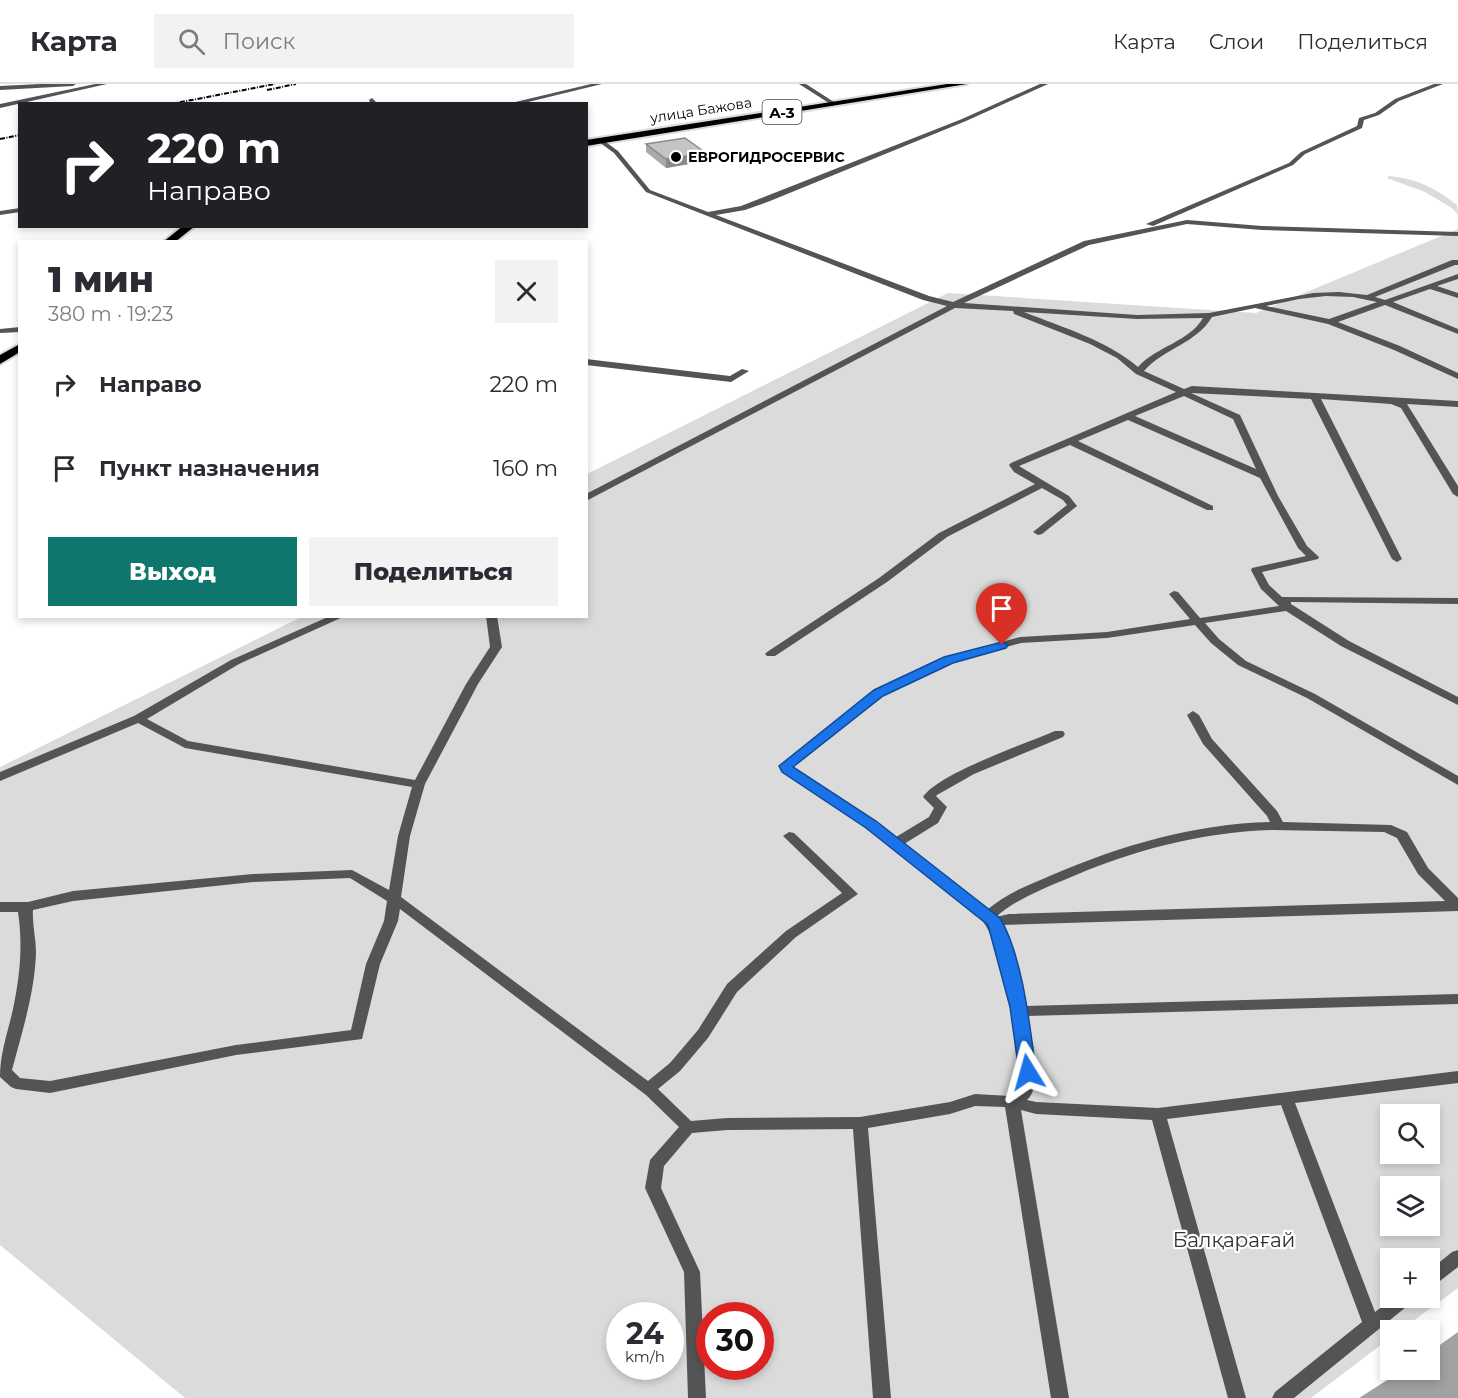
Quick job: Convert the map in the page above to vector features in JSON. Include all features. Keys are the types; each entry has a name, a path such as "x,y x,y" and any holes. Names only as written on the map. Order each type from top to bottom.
{"highway":[{"name":"улица Бажова","path":"588,143 963,84"},
{"path":"171,240 187,228"},
{"path":"0,360 18,347"}],"street":[{"path":"0,88 74,84"},
{"path":"19,102 104,84"},
{"path":"519,102 599,84"},
{"path":"806,84 834,104"},
{"path":"706,214 742,208 767,199 964,120 1045,84"},
{"path":"1146,231 1148,225 1291,164 1303,153 1360,127 1361,119 1382,111 1397,100 1440,84"},
{"path":"0,106 18,102"},
{"path":"601,141 616,152 648,191 926,298 954,305 1137,317 1209,315 1293,296 1344,294 1368,297 1458,332"},
{"path":"0,213 18,210"},
{"path":"588,497 954,305 1087,243 1186,222 1262,228 1458,234"},
{"path":"1368,297 1457,262"},
{"path":"1330,322 1458,276"},
{"path":"1432,287 1458,296"},
{"path":"1256,306 1330,322 1397,348 1458,376"},
{"path":"1011,309 1102,347 1120,356 1139,372 1242,421 1263,476 1303,548 1314,556 1256,570 1267,591 1285,608 1458,702"},
{"path":"1139,372 1153,356 1184,341 1204,325 1209,315"},
{"path":"0,331 18,328"},
{"path":"588,362 731,379 745,371"},
{"path":"1038,532 1072,506 1066,498 1017,470 1014,465 1184,392 1203,389 1458,404"},
{"path":"1315,397 1397,559"},
{"path":"1393,401 1404,406 1458,494"},
{"path":"1129,417 1263,476"},
{"path":"1070,441 1210,508"},
{"path":"771,654 883,580 943,535 1042,484"},
{"path":"1174,594 1215,641 1242,663 1311,696 1458,781"},
{"path":"1285,608 1286,598 1458,601"},
{"path":"1012,1102 1025,1094 1028,1072 1019,1011 1000,935 991,919 942,883 896,843 786,769 786,766 878,693 949,660 1020,640 1107,635 1285,608"},
{"path":"0,777 138,718 235,662 335,618"},
{"path":"28,908 25,911 30,934 30,967 4,1072 16,1083 50,1087 236,1050 357,1035 373,964 391,921 404,836 418,784 472,684 496,647 491,618"},
{"path":"1192,715 1207,741 1273,814 1279,827"},
{"path":"138,718 185,744 418,784"},
{"path":"896,843 934,820 941,807 929,797 933,792 970,771 1059,734"},
{"path":"991,919 1000,905 1021,893 1098,858 1175,837 1234,828 1386,828 1402,834 1423,871 1457,906"},
{"path":"648,1089 675,1067 703,1034 732,988 790,934 851,894 789,836"},
{"path":"0,908 28,908 73,896 253,878 352,874 396,900 648,1089 688,1127"},
{"path":"991,919 1457,906"},
{"path":"1019,1011 1458,999"},
{"path":"697,1398 692,1272 653,1188 656,1164 688,1127 727,1124 860,1123 950,1108 975,1101 1012,1102 1036,1108 1158,1114 1458,1077"},
{"path":"1286,1100 1371,1323"},
{"path":"1012,1102 1060,1398"},
{"path":"1158,1114 1237,1398"},
{"path":"860,1123 882,1398"},
{"path":"1440,1271 1458,1257"},
{"path":"1281,1398 1391,1308"}],"green space":[{"path":"1389,176 1408,179 1434,189 1457,205 1458,215 1452,208 1425,192 1387,178"},
{"name":"Балқарағай","path":"1458,229 1458,1288 1440,1301 1440,1248 1380,1248 1380,1308 1431,1308 1415,1320 1380,1320 1380,1346 1311,1398 185,1398 0,1245 0,767 299,618 588,618 588,473 948,293 1256,313"}],"shaded area":[{"path":"1458,1332 1458,1398 1359,1398 1387,1380 1440,1380 1440,1345"}],"building":[{"path":"685,138 706,153 666,159 646,144"}],"railway":[{"path":"181,102 275,84"},
{"path":"267,90 296,84"},
{"path":"0,139 18,135"}],"place":[{"name":"ЕВРОГИДРОСЕРВИС","path":"676,157"}],"route":[{"path":"1002,645 949,660 878,693 786,766 786,769 871,824 908,852 942,883 994,922 1000,935 1018,1007 1028,1072"}]}
